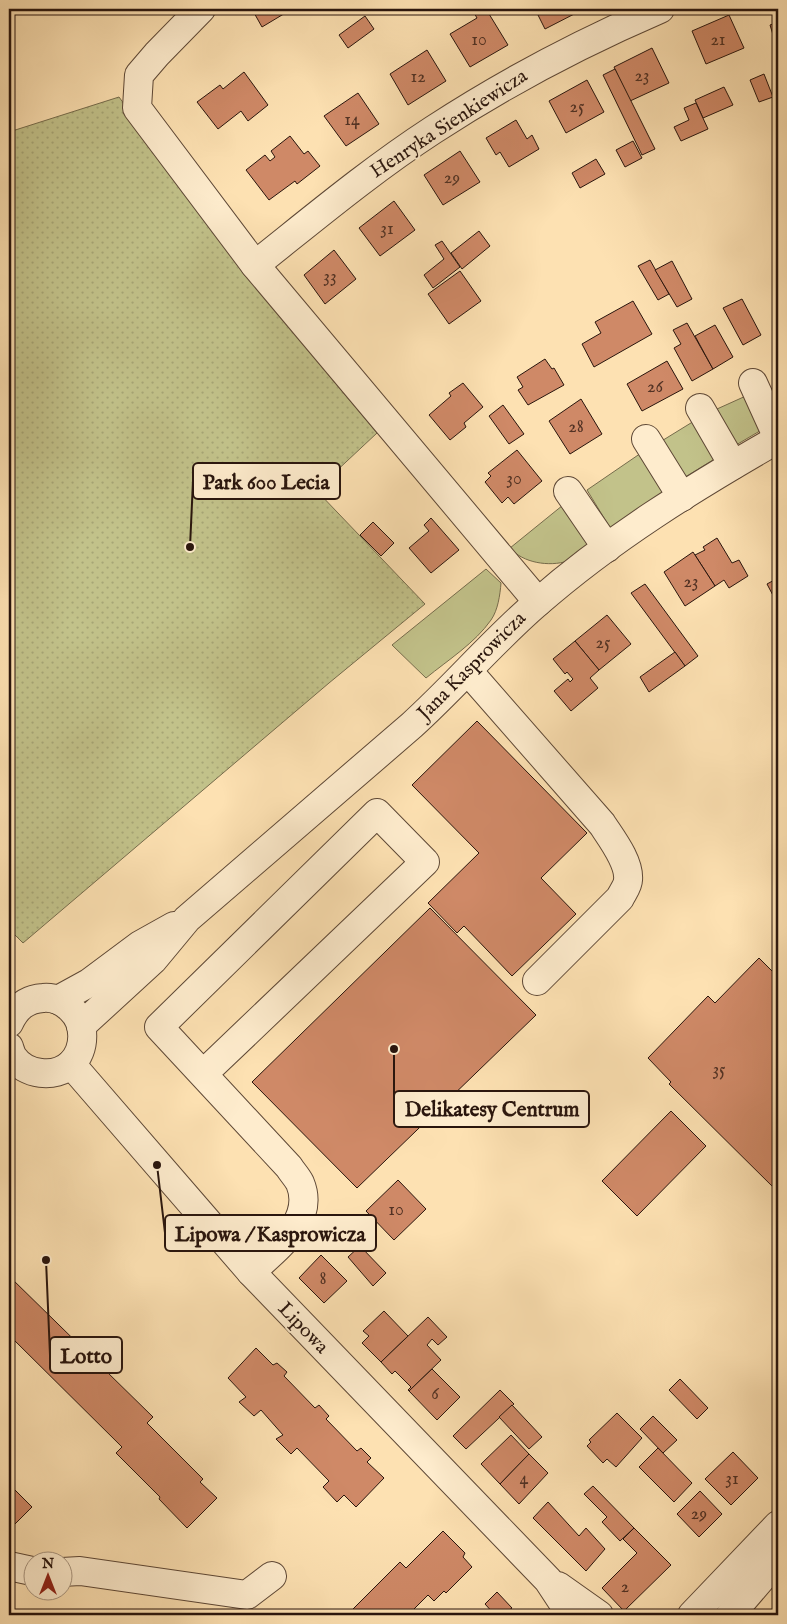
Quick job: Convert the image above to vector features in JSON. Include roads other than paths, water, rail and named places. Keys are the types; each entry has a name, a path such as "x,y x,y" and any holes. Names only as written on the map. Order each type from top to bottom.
{"street":[{"path":"201,9 139,75 137,108 255,265 538,602"},
{"name":"Henryka Sienkiewicza","path":"255,265 342,196 452,118 525,74 608,32 660,9"},
{"path":"753,383 778,438"},
{"path":"700,408 733,465"},
{"name":"Jana Kasprowicza","path":"81,1026 153,960 187,919 439,700 538,602 607,548 682,497 778,438"},
{"path":"646,439 682,497"},
{"path":"568,491 607,548"},
{"path":"468,671 602,824 618,848 627,869 628,881 620,898 537,981"},
{"path":"203,1074 425,862 346,782"},
{"path":"250,1272 296,1228 302,1212 300,1183 289,1167 159,1028 376,813"},
{"name":"Jana Kasprowicza","path":"58,1000 89,983 140,945 187,919"},
{"path":"10,1054 23,1067 35,1072 49,1073 71,1064 82,1044 81,1026 78,1017 73,1010 58,1000 36,998 13,1006"},
{"name":"Lipowa","path":"71,1064 250,1272 548,1580 571,1615"},
{"path":"692,1615 778,1525"},
{"path":"730,1615 778,1559"},
{"path":"9,1566 22,1568"},
{"path":"72,1572 247,1595 272,1576"},
{"name":"Lipowa","path":"548,1580 600,1615"}],"place":[{"name":"Park 600 Lecia","path":"190,547"},
{"name":"Delikatesy Centrum","path":"394,1049"},
{"name":"Lipowa / Kasprowicza","path":"157,1165"},
{"name":"Lotto","path":"46,1260"}]}
